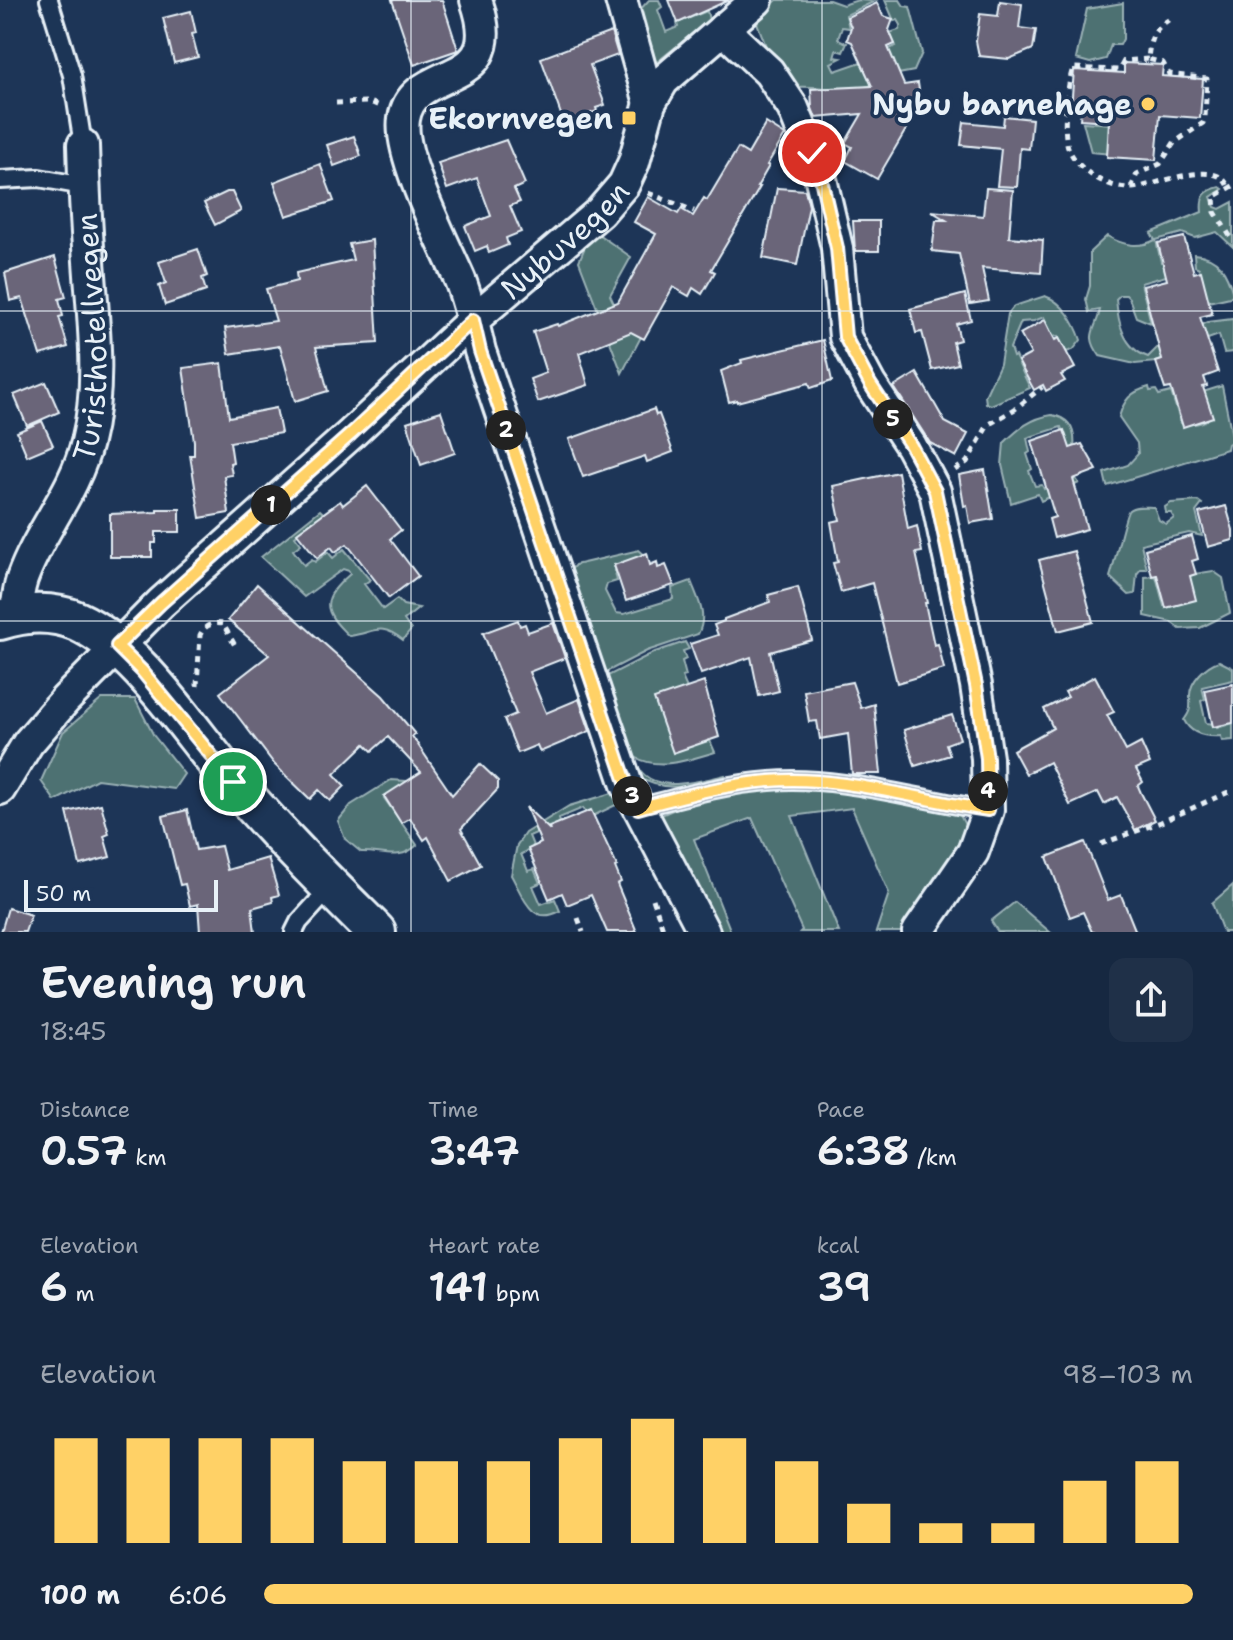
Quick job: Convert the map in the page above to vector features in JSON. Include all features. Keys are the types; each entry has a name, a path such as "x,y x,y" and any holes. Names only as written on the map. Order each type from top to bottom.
{"street":[{"path":"476,0 484,22 484,35 475,59 467,68 422,89 410,101 404,116 405,144 434,223 461,283 480,351 627,785 704,932"},
{"path":"621,0 650,103"},
{"name":"Nybuvegen","path":"0,789 28,743 161,603 351,434 473,320 600,212 624,184 634,162 650,103 663,81 757,0"},
{"path":"723,29 769,72 793,108 820,175 837,248 845,337 870,384 939,483 987,758 988,810 973,852 918,932"},
{"name":"Turisthotellvegen","path":"8,618 35,548 83,458 90,430 95,385 95,335 83,145"},
{"path":"8,618 46,613 77,621 117,646 142,671 267,821 376,932"}],"lane":[{"name":"Turisthotellvegen","path":"49,0 72,75 83,145"},
{"path":"0,180 39,178 84,186"},
{"path":"638,808 726,786 772,780 824,782 988,810"},
{"path":"294,932 299,922 331,887"}],"path":[{"path":"1148,59 1149,41 1155,28 1170,19"},
{"path":"1131,188 1137,174 1160,164 1174,143 1203,123 1207,79 1169,74 1163,63 1148,59 1124,61 1119,70 1077,67 1072,72 1066,136 1072,155 1102,181 1114,187 1131,188 1198,174 1217,174 1230,186 1214,197 1215,212 1233,241"},
{"path":"336,103 370,102 404,116"},
{"path":"624,184 694,211"},
{"path":"939,483 967,462 988,425 1015,409 1042,387"},
{"path":"191,732 198,697 197,663 203,629 215,622 223,624 237,649"},
{"path":"1101,844 1233,790"},
{"path":"578,918 583,932"}],"green space":[{"path":"649,0 659,0 662,7 658,10 666,32 678,27 677,23 707,11 709,20 652,66 637,13"},
{"path":"777,0 829,0 843,5 858,0 875,1 846,15 849,28 842,27 838,39 847,43 843,52 836,50 834,57 841,58 831,63 835,71 861,62 872,85 854,89 796,87 774,67 756,20"},
{"path":"885,0 900,0 904,6 910,7 922,53 914,71 898,74 887,50 896,46 889,33 899,30 901,25 898,20 894,21"},
{"path":"1123,3 1123,39 1120,45 1111,45 1106,59 1090,63 1076,59 1087,9"},
{"path":"1083,122 1113,124 1111,154 1091,152"},
{"path":"1220,187 1223,189 1211,197 1215,207 1220,209 1233,202 1233,247 1217,232 1195,238 1182,233 1156,240 1161,262 1169,260 1173,274 1141,283 1151,323 1136,317 1126,295 1116,299 1120,325 1127,341 1148,357 1159,346 1208,322 1233,319 1233,352 1224,353 1219,335 1202,341 1203,346 1209,344 1156,362 1135,364 1100,356 1095,349 1092,333 1100,310 1089,312 1086,299 1090,286 1090,252 1107,236 1131,245 1155,240 1151,233 1202,212 1205,195"},
{"path":"598,234 631,257 610,295 625,328 641,337 622,373 579,261 587,242"},
{"path":"1194,254 1210,258 1221,266 1231,286 1233,294 1230,297 1208,302"},
{"path":"1045,296 1068,314 1081,340 1073,350 1066,352 1058,336 1053,337 1044,317 1021,322 1010,348 1030,388 991,405 986,403 985,396 1000,364 1008,314 1014,306"},
{"path":"1222,386 1233,441 1227,449 1107,486 1104,473 1128,465 1138,454 1137,443 1119,417 1132,394 1149,387 1150,391 1156,390 1159,395 1171,392 1181,423 1193,424 1211,416 1203,392"},
{"path":"1052,415 1070,426 1074,449 1070,450 1061,427 1027,438 1030,452 1027,454 1032,469 1029,471 1035,486 1042,485 1044,489 1076,479 1079,483 1041,501 1038,494 1011,503 1002,465 1004,443 1025,425"},
{"path":"1198,501 1202,504 1196,512 1202,536 1189,533 1141,544 1147,569 1141,569 1137,574 1135,594 1129,595 1110,577 1129,510 1154,507 1159,520 1166,524 1174,518 1171,513 1166,513 1165,507 1171,503"},
{"path":"320,510 324,514 295,536 301,544 293,550 304,565 312,559 315,562 328,552 333,558 344,549 370,580 364,584 383,609 397,599 403,605 419,608 404,620 411,630 403,640 382,630 349,636 333,619 328,605 330,598 350,574 349,571 343,569 304,597 261,557"},
{"path":"639,550 647,557 614,567 617,581 607,584 605,591 616,613 624,614 673,599 672,588 691,581 701,608 701,627 698,634 647,651 606,672 608,676 655,652 685,642 689,649 683,651 686,676 682,677 715,752 665,763 635,757 640,770 659,783 685,783 725,775 727,779 670,787 648,782 638,776 567,574 575,565"},
{"path":"1213,571 1223,578 1230,613 1200,628 1180,629 1171,622 1145,616 1145,577 1156,576 1164,606 1194,599 1188,575"},
{"path":"1219,661 1233,668 1233,680 1202,687 1205,699 1201,701 1206,723 1215,724 1217,728 1233,723 1233,740 1222,741 1221,736 1200,734 1184,720 1196,679"},
{"path":"102,699 135,699 154,736 184,774 174,789 97,779 55,801 41,781 63,732"},
{"path":"391,780 408,781 384,798 417,845 397,854 361,852 345,839 338,821 351,805"},
{"path":"761,786 862,795 936,808 960,815 965,825 963,836 903,932 876,932 889,893 852,808 792,816 839,932 800,932 802,930 752,818 694,839 731,932 718,932 659,816 693,801"},
{"path":"616,792 622,802 593,816 583,808 559,818 560,823 529,836 534,848 521,854 528,871 534,869 540,883 533,886 541,904 555,899 560,911 550,915 535,912 524,900 511,875 517,845 525,833 569,806"},
{"path":"1233,885 1233,932 1223,932 1212,903"},
{"path":"1015,902 1050,932 998,932 991,921"}],"building":[{"path":"392,0 442,0 458,50 414,65"},
{"path":"669,0 729,0 678,23"},
{"path":"1000,1 1022,4 1019,28 1036,30 1033,49 1009,59 979,56 976,41 980,14 998,16"},
{"path":"877,3 883,16 893,19 889,30 895,44 888,47 904,85 918,83 921,104 877,179 845,161 852,147 845,143 862,114 816,118 811,89 872,86 852,42 847,40 851,27 847,17"},
{"path":"191,11 196,33 192,34 198,57 174,63 163,18"},
{"path":"611,32 618,55 590,65 605,105 564,123 541,58"},
{"path":"1124,63 1163,65 1162,76 1203,79 1200,118 1160,115 1156,160 1107,157 1109,121 1080,119 1081,110 1071,109 1074,70 1124,73"},
{"path":"1004,116 1032,119 1029,149 1020,148 1017,187 997,186 1001,149 961,145 964,122 1003,126"},
{"path":"766,123 785,135 767,165 757,187 760,187 711,270 715,272 702,294 693,288 689,296 673,287 644,339 631,332 579,353 588,385 538,402 530,379 546,373 533,332 558,326 618,302 656,234 634,222 648,197 678,214 681,209 693,216 704,198 707,200 738,148 748,154"},
{"path":"354,136 361,156 334,166 327,145"},
{"path":"506,140 525,184 514,189 520,202 510,206 521,232 506,238 508,245 489,253 487,246 475,251 465,226 491,216 477,178 447,189 438,163"},
{"path":"320,164 334,201 286,216 274,182"},
{"path":"777,188 805,190 809,206 797,265 763,258"},
{"path":"986,188 1013,190 1009,237 1043,240 1041,273 982,268 989,301 970,304 959,254 932,251 936,220 946,220 931,211 983,216"},
{"path":"232,192 241,211 215,225 204,203"},
{"path":"853,221 879,221 879,251 855,251"},
{"path":"1184,237 1194,273 1201,271 1212,314 1200,317 1218,372 1204,377 1207,386 1203,387 1213,417 1183,427 1171,388 1165,389 1156,362 1162,360 1143,286 1167,280 1158,243"},
{"path":"372,240 378,343 316,347 328,391 295,401 280,346 229,354 225,328 276,321 266,289 297,281 296,273 353,260 349,244"},
{"path":"198,249 207,276 202,278 206,291 165,305 159,286 166,283 159,262"},
{"path":"55,257 66,297 59,299 63,316 59,317 68,347 40,355 22,298 10,301 5,273"},
{"path":"965,294 971,320 956,324 960,340 953,342 958,364 932,370 922,332 916,333 910,309"},
{"path":"1045,320 1075,368 1061,375 1065,381 1046,391 1043,385 1034,390 1018,361 1031,354 1020,334"},
{"path":"823,340 832,381 811,388 809,383 729,402 721,371 742,363 741,360"},
{"path":"222,363 229,417 276,408 281,433 230,442 232,475 224,476 229,513 200,518 190,455 194,455 194,441 183,368"},
{"path":"917,373 945,422 968,434 956,457 930,443 894,387"},
{"path":"46,382 59,412 27,426 14,395"},
{"path":"654,409 656,415 659,414 673,452 647,462 645,456 583,477 569,439"},
{"path":"441,411 455,453 421,465 407,422"},
{"path":"42,421 53,445 27,456 17,432"},
{"path":"1064,430 1070,448 1082,444 1097,470 1073,479 1087,529 1054,538 1049,519 1055,517 1032,441"},
{"path":"985,470 993,519 970,523 959,475"},
{"path":"898,472 908,529 917,526 922,552 916,553 925,603 934,645 938,644 944,669 897,683 872,583 841,592 833,563 838,562 831,522 840,520 833,486"},
{"path":"367,486 401,530 390,539 418,576 389,598 347,544 335,552 331,547 317,558 297,533 340,501 343,505"},
{"path":"1226,506 1233,540 1208,547 1199,513"},
{"path":"157,509 180,509 180,532 156,532 152,557 110,557 110,514 157,512"},
{"path":"1192,536 1198,559 1192,561 1196,574 1190,576 1196,600 1166,608 1157,575 1152,576 1145,549"},
{"path":"1074,551 1093,622 1058,631 1039,560"},
{"path":"647,553 650,565 657,562 658,568 666,565 674,585 626,601 614,565"},
{"path":"257,584 383,696 415,734 412,736 452,795 480,764 498,781 498,789 461,829 481,865 451,881 428,837 424,840 410,818 401,823 384,796 421,772 388,737 372,751 365,744 334,774 345,786 330,801 319,790 310,799 275,765 220,693 269,655 228,620"},
{"path":"798,587 812,640 770,652 779,691 759,696 751,657 701,674 690,644 718,635 714,625 770,602 768,595"},
{"path":"518,620 520,626 525,624 528,632 553,623 565,658 529,672 546,713 579,699 590,731 540,752 537,745 518,753 504,719 516,714 483,633"},
{"path":"1095,676 1114,712 1107,715 1126,751 1141,743 1150,763 1136,769 1143,782 1138,786 1155,820 1135,830 1117,797 1104,804 1098,792 1070,805 1049,762 1026,774 1013,750 1053,728 1044,709 1068,697 1065,692"},
{"path":"704,682 719,737 673,753 654,699"},
{"path":"852,682 861,708 874,704 881,774 852,774 848,734 820,739 817,721 809,722 804,691"},
{"path":"1233,684 1233,723 1213,727 1205,690"},
{"path":"952,715 960,739 946,744 950,755 915,766 904,730"},
{"path":"101,804 109,834 104,836 110,857 80,865 67,812"},
{"path":"526,807 550,830 549,827 591,810 617,866 621,882 617,884 637,932 607,932 591,895 567,905 562,893 549,899 528,849 541,843"},
{"path":"187,810 196,850 221,846 227,870 268,858 279,895 272,897 273,902 252,908 255,932 200,932 198,904 190,906 185,884 180,885 163,816"},
{"path":"1085,842 1108,900 1121,895 1136,932 1092,932 1083,912 1070,917 1047,857"},
{"path":"8,908 31,915 25,932 1,932"}],"place":[{"name":"Nybu barnehage","path":"1148,104"},
{"name":"Ekornvegen","path":"629,118"}],"route":[{"path":"233,782 142,671 117,646 473,320 480,351 544,543 627,785 638,808 726,786 772,780 824,782 988,810 987,758 976,685 935,491 845,337 837,248 812,153"}]}
